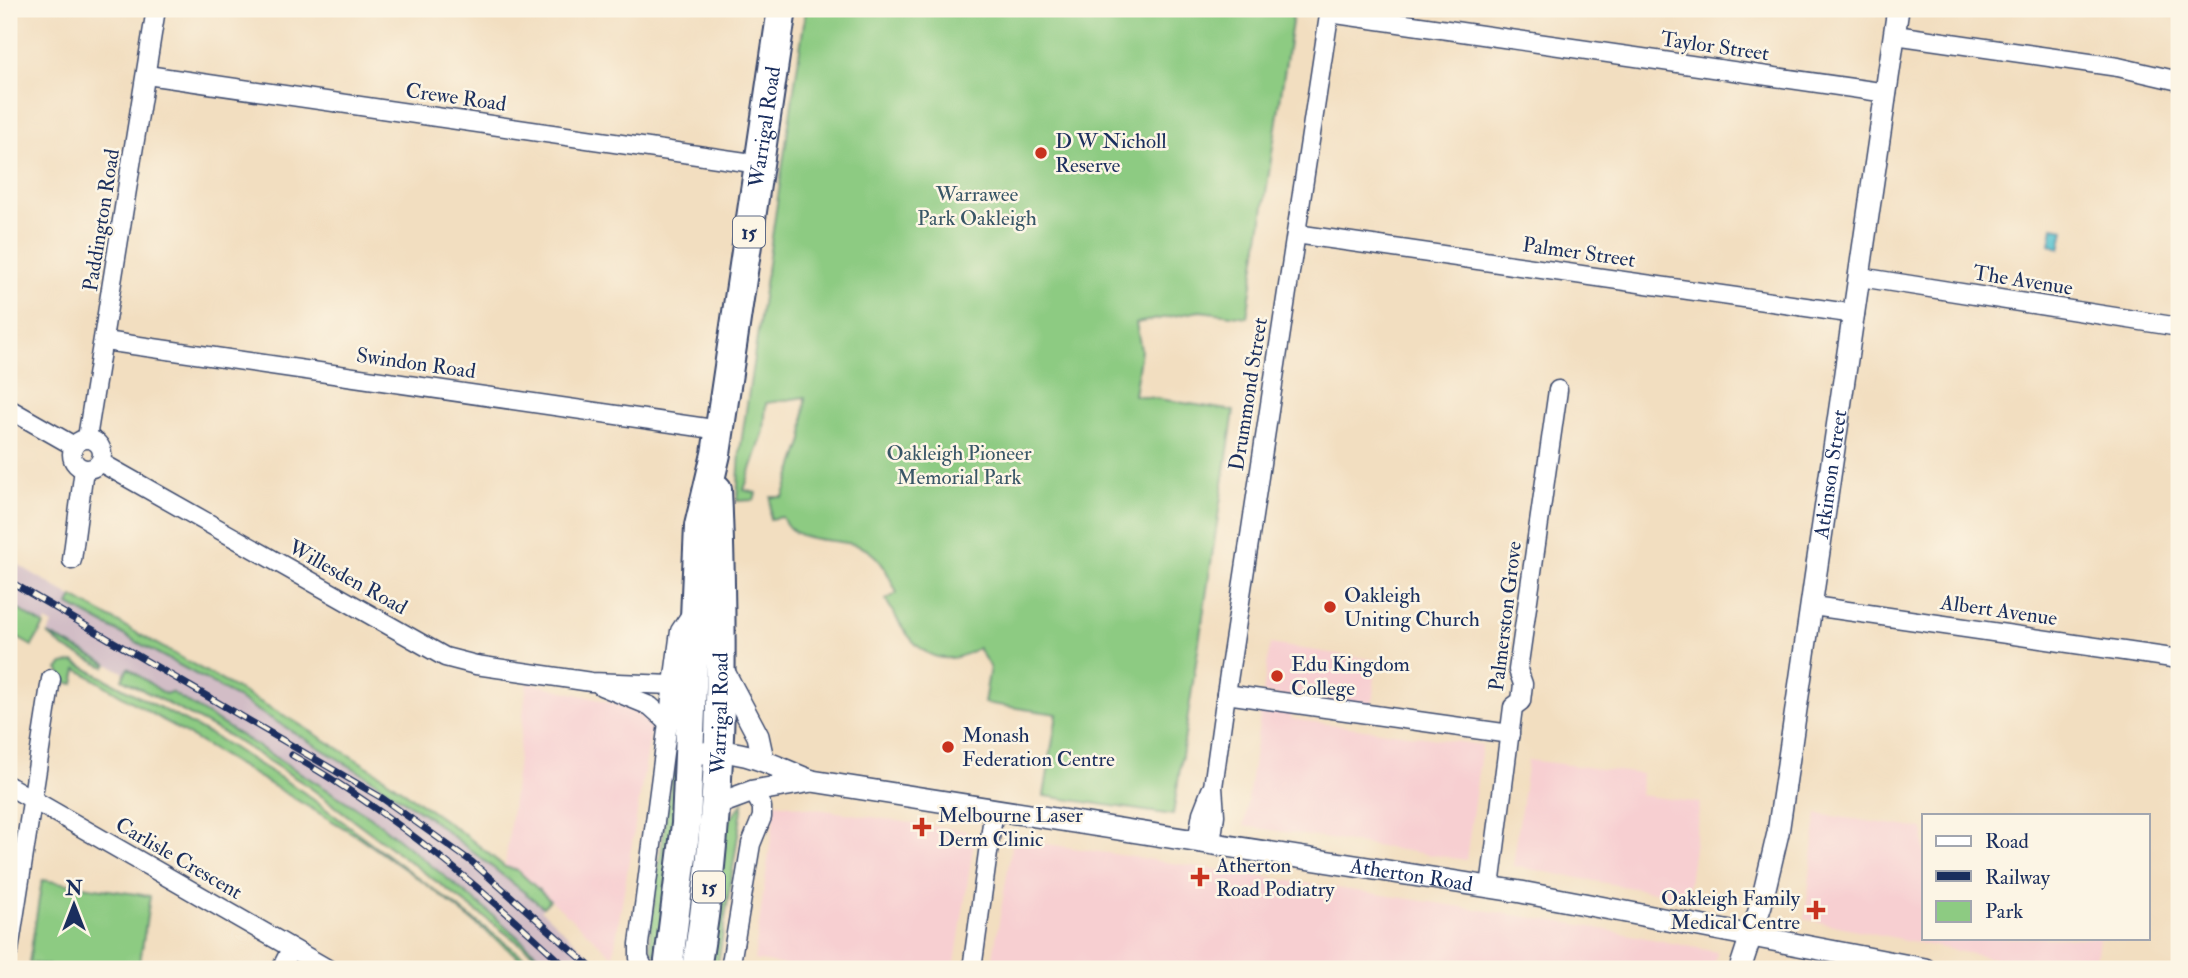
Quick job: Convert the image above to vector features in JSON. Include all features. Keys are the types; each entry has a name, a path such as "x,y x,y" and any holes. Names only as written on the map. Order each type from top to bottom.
{"highway":[{"name":"Warrigal Road","path":"669,969 684,843 699,526 718,442 782,9"},
{"name":"Warrigal Road","path":"669,969 718,804 721,666 718,442"}],"street":[{"name":"Paddington Road","path":"81,442 105,341 156,9"},
{"name":"Atkinson Street","path":"1740,969 1761,905 1776,841 1813,606 1898,9"},
{"name":"Taylor Street","path":"1330,11 1886,93"},
{"name":"Drummond Street","path":"1204,843 1202,813 1213,787 1330,11"},
{"path":"1895,35 2118,67 2179,81"},
{"name":"Crewe Road","path":"147,75 759,164"},
{"name":"Palmer Street","path":"1296,234 1855,314"},
{"name":"The Avenue","path":"1860,278 2179,327"},
{"name":"Swindon Road","path":"105,341 718,442"},
{"name":"Palmerston Grove","path":"1490,887 1513,707 1521,701 1518,670 1558,390"},
{"path":"9,409 81,442 97,443 102,450 92,465 72,560"},
{"path":"81,442 72,458 92,465"},
{"name":"Willesden Road","path":"92,465 445,657 476,665 591,682 673,685"},
{"name":"Albert Avenue","path":"1813,606 2179,659"},
{"name":"Warrigal Road","path":"669,969 639,958 639,944 680,631 694,610"},
{"path":"721,666 758,736 763,759"},
{"path":"9,951 30,799 51,679"},
{"name":"Willesden Road","path":"591,682 650,706 669,723"},
{"path":"1226,694 1510,734"},
{"name":"Atherton Road","path":"688,759 705,752 734,752 763,759 812,781 1490,887 1925,969"},
{"name":"Atherton Road","path":"718,804 753,791 812,781"},
{"name":"Carlisle Crescent","path":"9,786 328,969"},
{"path":"730,969 751,844 762,817 762,807 753,791"},
{"path":"972,969 994,809"},
{"path":"281,969 290,949"}],"shaded area":[{"path":"9,559 93,610 294,721 378,773 468,837 505,867 517,870 550,900 541,910 604,969 554,969 524,942 313,785 125,673 48,634 52,625 46,621 44,625 9,604"},
{"path":"1270,644 1377,660 1372,704 1367,708 1263,693"},
{"path":"527,682 654,713 613,956 517,870 505,867"},
{"path":"1262,702 1292,706 1291,719 1482,745 1466,860 1244,826"},
{"path":"1528,760 1642,774 1640,795 1700,803 1687,898 1513,866"},
{"path":"776,803 967,831 974,841 954,969 810,969 754,960"},
{"path":"1817,814 1922,829 1922,940 2099,940 2095,969 2043,969 1805,919"},
{"path":"1021,840 1581,925 1717,952 1714,969 991,969 1012,845"}],"green space":[{"name":"Warrawee Park Oakleigh","path":"806,9 1294,9 1247,317 1200,311 1136,323 1141,350 1134,395 1234,411 1173,815 1044,796 1057,714 984,703 990,667 978,648 961,656 946,658 933,656 922,649 902,627 886,600 897,593 875,556 860,546 798,534 782,517 770,519 771,497 783,497 803,440 805,397 766,403 764,431 744,490 756,493 754,500 737,501 740,451"},
{"path":"73,597 294,721 378,773 468,837 505,867 517,870 550,900 543,907 427,816 373,780 212,683 69,605"},
{"path":"9,604 44,625 32,646 9,633"},
{"path":"48,634 107,664 105,667 64,648"},
{"path":"74,662 215,737 303,792 540,969 533,969 426,884 359,837 77,669 74,684 65,682 58,669 63,664"},
{"path":"128,668 165,694 171,692 371,817 495,917 554,969 308,786 229,736 122,679"},
{"path":"675,748 675,810 657,959 651,948 650,933"},
{"path":"743,803 717,969 707,969 725,826"},
{"path":"42,880 150,896 139,969 75,969 29,963"}],"water":[{"path":"2053,227 2064,229 2060,249 2050,244"}],"railway":[{"path":"9,581 382,798 472,862 593,969"},
{"path":"292,755 366,802 436,854 568,969"}],"place":[{"name":"D W Nicholl Reserve","path":"1041,153"},
{"name":"Oakleigh Uniting Church","path":"1330,607"},
{"name":"Edu Kingdom College","path":"1277,676"},
{"name":"Monash Federation Centre","path":"948,747"},
{"name":"Melbourne Laser Derm Clinic","path":"922,827"},
{"name":"Atherton Road Podiatry","path":"1200,877"},
{"name":"Oakleigh Family Medical Centre","path":"1816,910"}],"park label":[{"name":"Oakleigh Pioneer Memorial Park","path":"959,465"}]}
